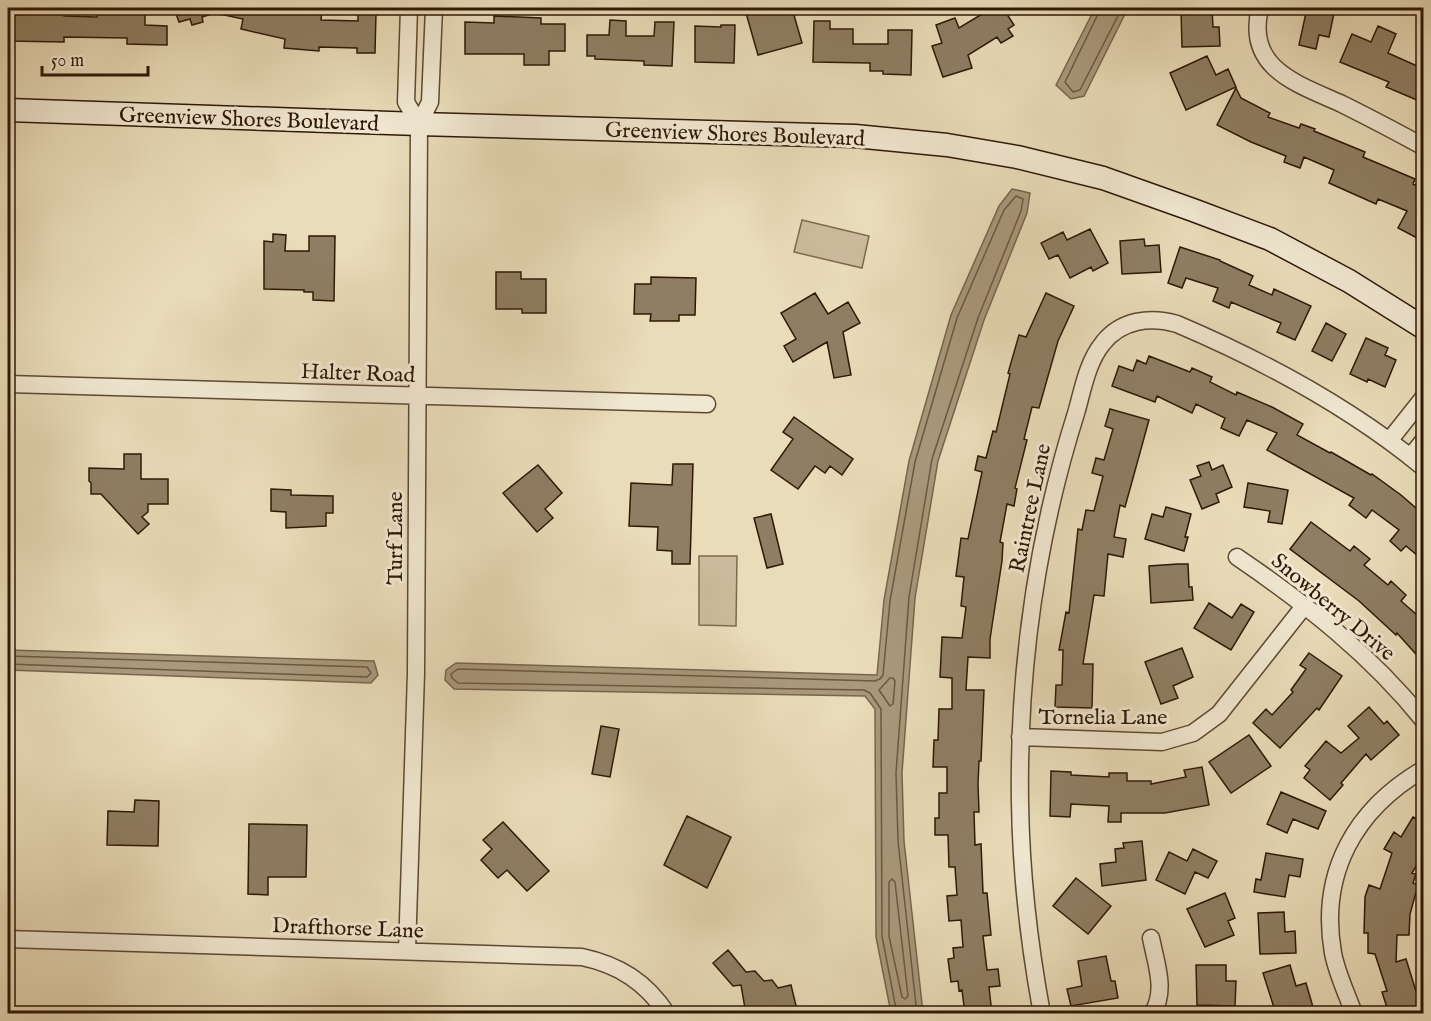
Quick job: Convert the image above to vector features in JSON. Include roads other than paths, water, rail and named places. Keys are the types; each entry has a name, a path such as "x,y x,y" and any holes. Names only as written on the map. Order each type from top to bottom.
{"street":[{"name":"Turf Lane","path":"409,8 406,102 419,124"},
{"name":"Turf Lane","path":"407,951 416,674 419,124 430,102 434,8"},
{"path":"1260,8 1257,26 1261,47 1272,66 1280,74 1424,147"},
{"name":"Greenview Shores Boulevard","path":"8,110 855,136 947,145 1017,157 1103,178 1270,239 1349,281 1424,328"},
{"name":"Raintree Lane","path":"1042,1014 1023,871 1020,737 1025,660 1044,533 1067,439 1092,362 1102,343 1128,324 1139,321 1158,320 1177,324 1269,367 1318,395 1417,462"},
{"name":"Halter Road","path":"8,384 707,404"},
{"path":"1389,441 1424,397"},
{"path":"1417,462 1424,440"},
{"name":"Snowberry Drive","path":"1238,557 1305,605 1346,640 1424,721"},
{"name":"Tornelia Lane","path":"1020,737 1151,742 1172,740 1193,733 1219,714 1305,605"},
{"path":"1354,1014 1334,955 1330,932 1330,908 1336,874 1344,852 1369,812 1386,795 1424,770"},
{"name":"Drafthorse Lane","path":"8,939 570,956 601,961 620,969 651,992 667,1014"},
{"path":"1150,939 1160,984 1160,995 1152,1014"}],"water":[{"path":"1095,8 1128,8 1084,96 1071,99 1056,85"},
{"path":"1012,189 1030,193 1027,213 984,320 938,461 915,598 902,773 904,841 923,1013 891,1013 876,937 875,709 865,696 454,689 445,680 446,670 456,663 877,675 884,600 909,461 951,315 999,206"},
{"path":"8,650 374,661 378,675 371,683 8,670"}]}
